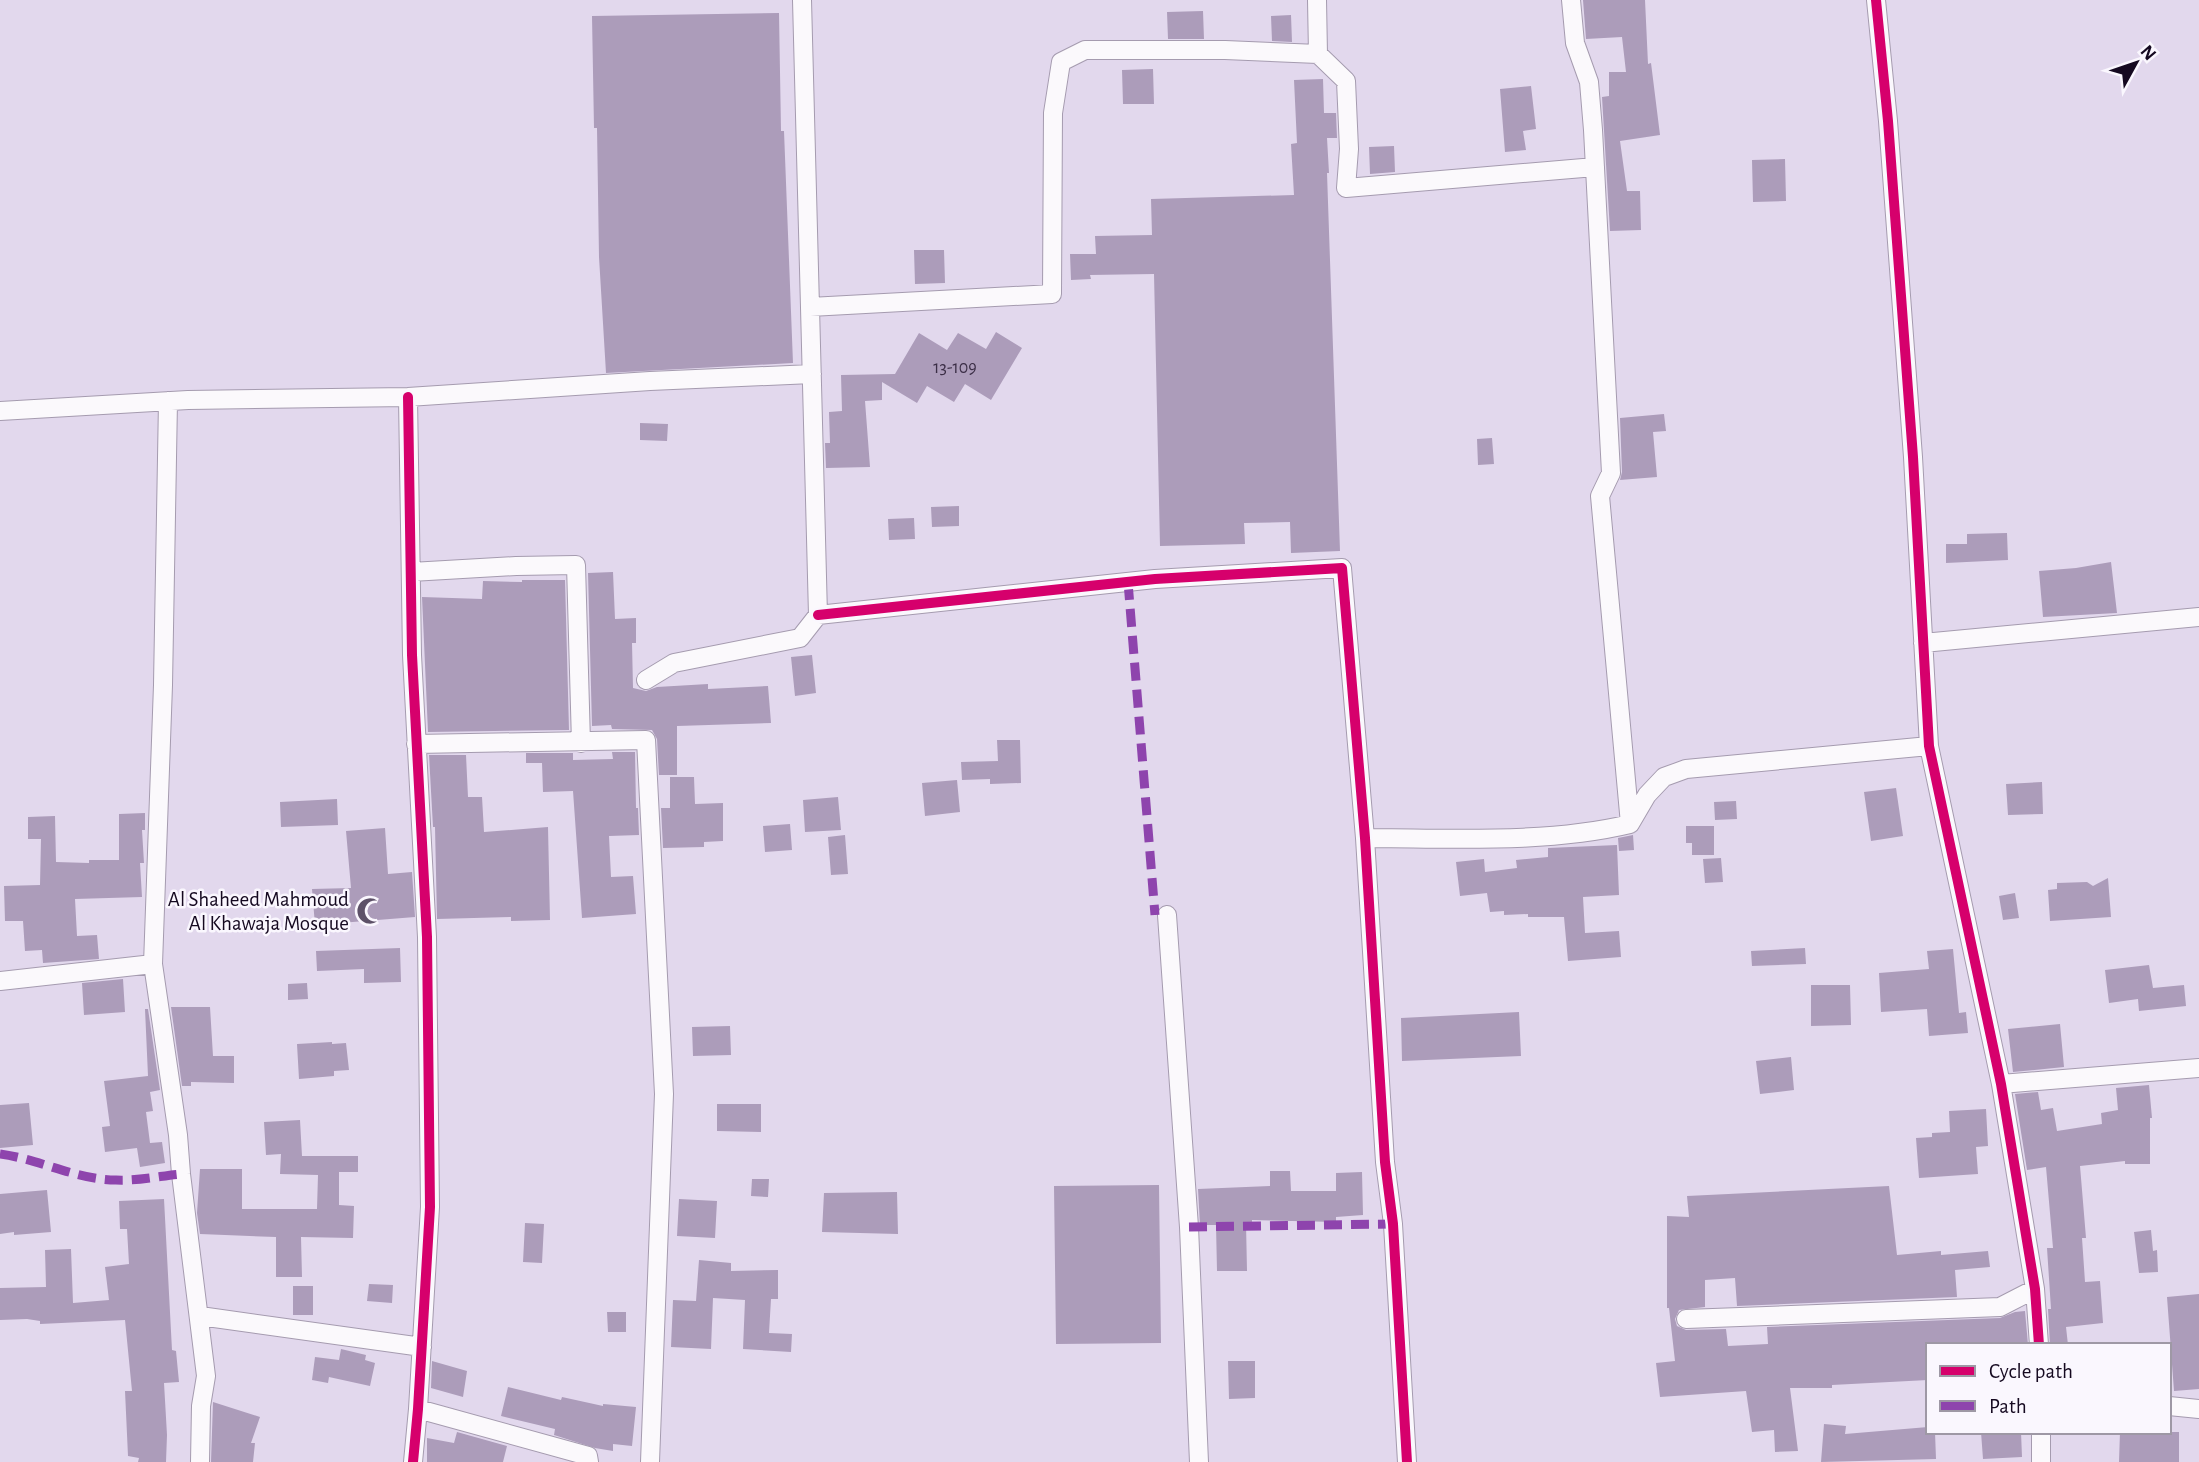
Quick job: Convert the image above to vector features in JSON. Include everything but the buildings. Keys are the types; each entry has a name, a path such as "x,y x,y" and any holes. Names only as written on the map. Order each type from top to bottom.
{"street":[{"path":"646,680 674,663 800,638 818,614 802,0"},
{"path":"1317,0 1318,54"},
{"path":"1571,0 1575,43 1589,82 1611,473 1600,496 1630,824"},
{"path":"1876,0 1912,430 1929,747 2001,1084 2035,1289 2039,1343"},
{"path":"810,307 1052,295 1053,113 1061,62 1085,50 1225,50 1318,54 1346,81 1349,149 1346,188 1595,167"},
{"path":"0,411 168,401 408,397 650,381 813,374"},
{"path":"408,397 416,744 425,895 430,1207 413,1462"},
{"path":"168,401 163,685 153,964 178,1135 206,1376 201,1406 201,1462"},
{"path":"411,572 576,565 581,743"},
{"path":"818,614 1155,579 1342,568 1365,838 1407,1462"},
{"path":"1923,643 2199,617"},
{"path":"416,744 646,740 664,1094 650,1462"},
{"path":"1365,838 1484,838 1598,832 1630,824 1647,795 1664,777 1686,769 1929,747"},
{"path":"1167,915 1189,1227 1199,1462"},
{"path":"0,981 153,964"},
{"path":"2001,1084 2199,1069"},
{"path":"1686,1319 2000,1307 2035,1289"},
{"path":"200,1316 422,1348"},
{"path":"2171,1406 2199,1409"},
{"path":"418,1409 588,1456 589,1462"},
{"path":"2041,1434 2041,1462"}],"marked path":[{"path":"1128,582 1155,915"},
{"path":"0,1154 101,1179 132,1180 181,1174"},
{"path":"1189,1227 1393,1224"}],"cycle path":[{"path":"1876,0 1888,121 1913,457 1929,746 2001,1084 2035,1289 2039,1343"},
{"path":"408,397 412,655 427,937 430,1207 413,1462"},
{"path":"818,615 1155,579 1342,568 1365,838 1407,1462"}],"place":[{"name":"Al Shaheed Mahmoud Al Khawaja Mosque","path":"370,911"}]}
